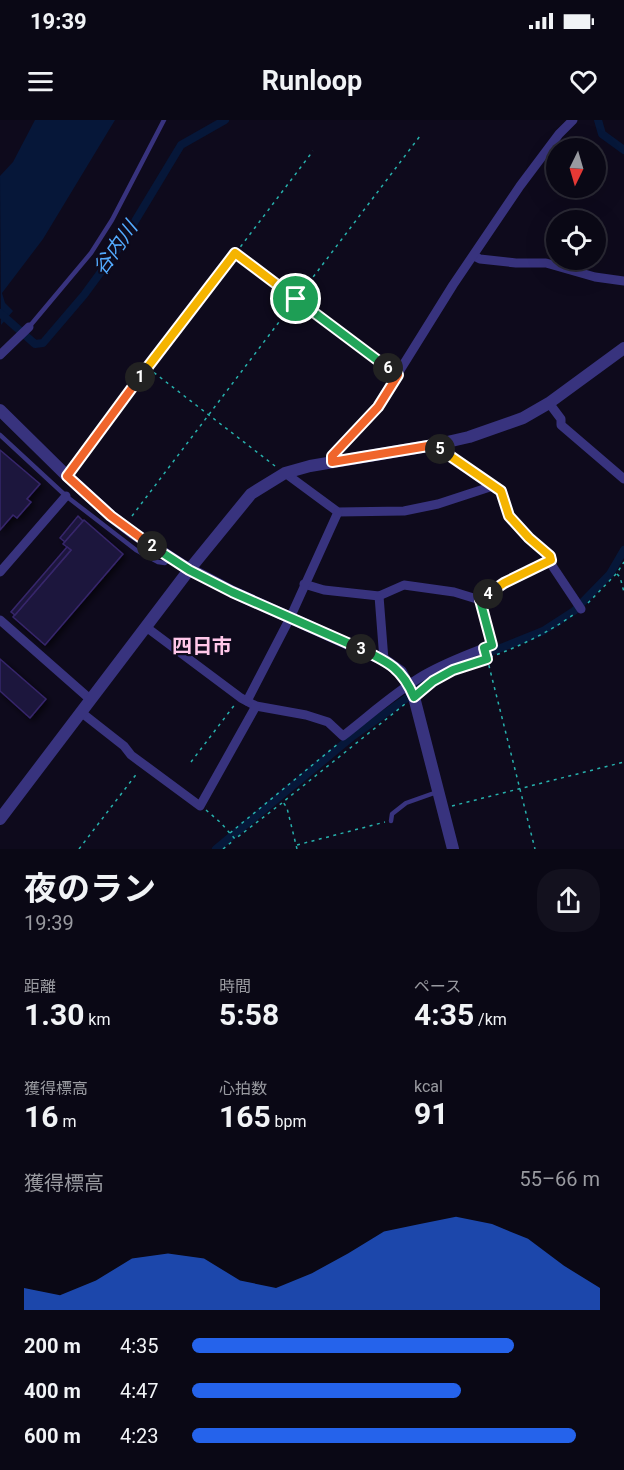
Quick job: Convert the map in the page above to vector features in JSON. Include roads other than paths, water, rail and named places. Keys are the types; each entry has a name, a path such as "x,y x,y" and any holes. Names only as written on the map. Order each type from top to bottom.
{"street":[{"path":"332,462 332,456 378,407 453,285 520,186 559,134 573,120"},
{"path":"474,256 480,259 546,263 595,277 624,281"},
{"path":"0,355 29,327"},
{"path":"2,812 82,712 189,570 251,494 285,473 332,462 434,445 500,427 523,418 549,403 624,348"},
{"path":"549,403 561,419 561,425 624,479"},
{"path":"0,410 111,516 189,570 232,592 384,660 401,672 412,691 453,849"},
{"path":"434,445 501,491 509,516 550,556 551,564 581,609"},
{"path":"285,473 338,512 404,511 438,504 493,486"},
{"path":"0,572 66,496"},
{"path":"244,700 290,618 338,512"},
{"path":"480,600 504,583 551,560"},
{"path":"304,584 324,590 379,596 404,585 454,592 480,600"},
{"path":"379,596 384,660"},
{"path":"146,627 244,700 256,706 306,715 328,722 343,736 463,656 492,645 480,600"},
{"path":"0,620 91,699"},
{"path":"82,712 131,754 200,806 256,706"}],"lane":[{"path":"29,327 90,253 107,228 164,120"},
{"path":"0,435 66,496 136,550 158,562 165,563 171,557"},
{"path":"392,821 392,814 406,803 438,792"}],"water":[{"path":"35,120 115,120 43,239 2,293 5,303 13,311 1,325 0,176 13,162"}],"waterway":[{"name":"谷内川","path":"0,313 35,344 43,343 84,295 120,246 181,145 225,120"},
{"path":"598,120 602,134 624,150"},
{"path":"216,849 353,736 407,698 436,674 543,631 574,611 610,574 624,550"}],"district":[{"name":"四日市","path":"202,646"}]}
